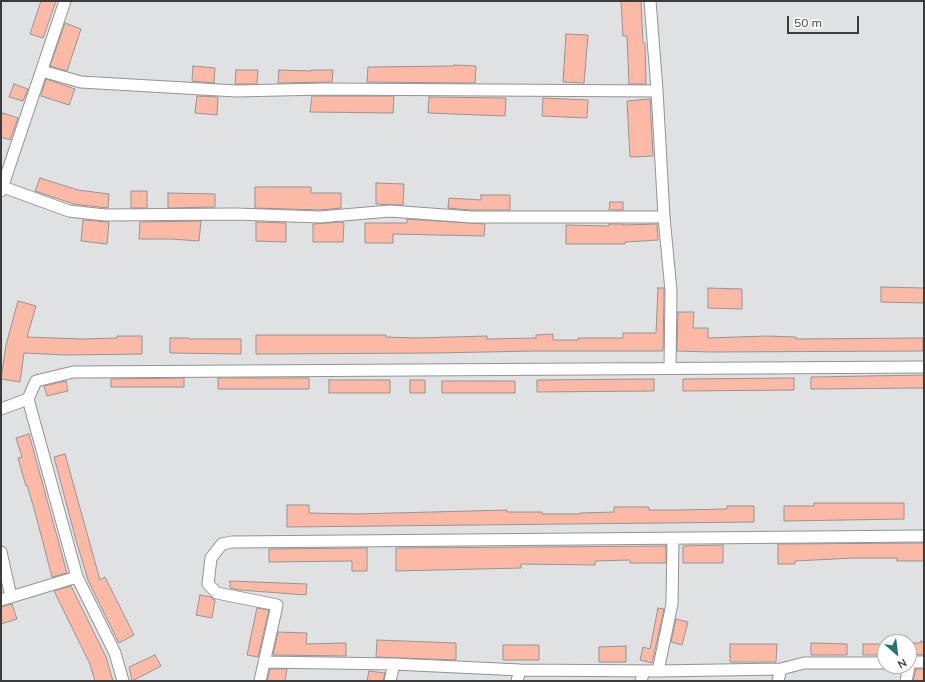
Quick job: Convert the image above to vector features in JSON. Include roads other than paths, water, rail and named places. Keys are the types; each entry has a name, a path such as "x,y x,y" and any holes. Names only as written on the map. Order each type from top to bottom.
{"street":[{"path":"65,1 2,189 69,211 105,215 236,214 320,217 390,211 471,217 664,217"},
{"path":"650,1 664,217 671,291 670,368"},
{"path":"42,71 81,82 236,91 331,89 657,91"},
{"path":"123,681 115,654 77,577 28,400 36,381 73,372 924,367"},
{"path":"1,409 28,400"},
{"path":"260,681 277,605 217,593 208,584 212,558 222,544 240,542 924,536"},
{"path":"658,671 672,604 673,539"},
{"path":"1,552 6,599 77,577"},
{"path":"264,662 394,664 643,676 658,671 781,669 804,663 877,662"},
{"path":"390,681 394,664"},
{"path":"778,681 781,669"},
{"path":"517,681 520,670"}]}
